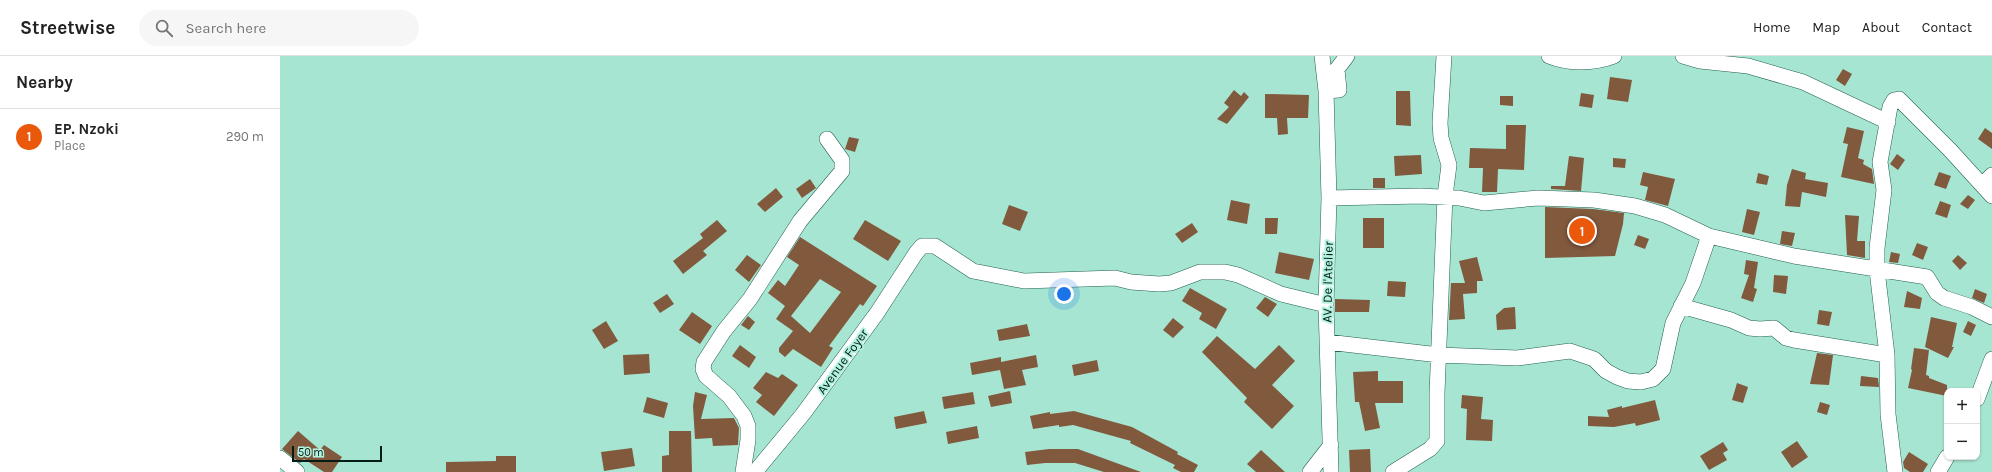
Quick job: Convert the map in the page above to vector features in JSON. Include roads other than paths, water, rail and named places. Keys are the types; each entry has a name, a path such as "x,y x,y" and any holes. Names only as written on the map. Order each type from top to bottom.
{"street":[{"name":"AV. De l'Atelier","path":"1322,56 1326,91 1329,198 1326,305 1332,472"},
{"path":"1326,91 1339,90 1337,69 1347,56"},
{"path":"1393,472 1430,449 1437,441 1445,196 1449,164 1440,138 1444,56"},
{"path":"1549,56 1562,60 1581,62 1596,61 1614,56"},
{"path":"1683,56 1700,61 1748,66 1803,82 1888,122"},
{"path":"1894,472 1888,414 1887,355 1877,270 1877,248 1884,190 1880,162 1891,103 1894,100 1899,99 1950,150 1987,180 1992,196"},
{"path":"743,472 748,440 746,421 729,396 706,376 703,369 704,362 724,331 750,299 800,221 842,171 842,160 827,139"},
{"path":"1329,198 1445,196 1484,203 1538,198 1594,200 1622,204 1665,215 1709,236 1794,256 1927,277 1932,282 1937,293 1940,295 1992,317"},
{"path":"1327,342 1439,355 1517,358 1570,351 1594,358 1606,371 1628,381 1641,382 1653,379 1663,369 1673,322 1693,283 1709,236"},
{"name":"Avenue Foyer","path":"755,472 803,414 878,313 916,252 922,246 935,246 973,271 1024,281 1115,278 1131,282 1159,284 1171,283 1200,272 1225,272 1238,275 1281,294 1326,305"},
{"path":"1681,306 1730,320 1749,328 1774,328 1786,338 1794,340 1823,346 1872,351 1887,355"},
{"path":"1980,391 1992,359"},
{"path":"1310,472 1331,445"},
{"path":"280,458 297,472"},
{"path":"1938,472 1945,460"}],"place":[{"name":"EP. Nzoki","path":"1582,231"}]}
